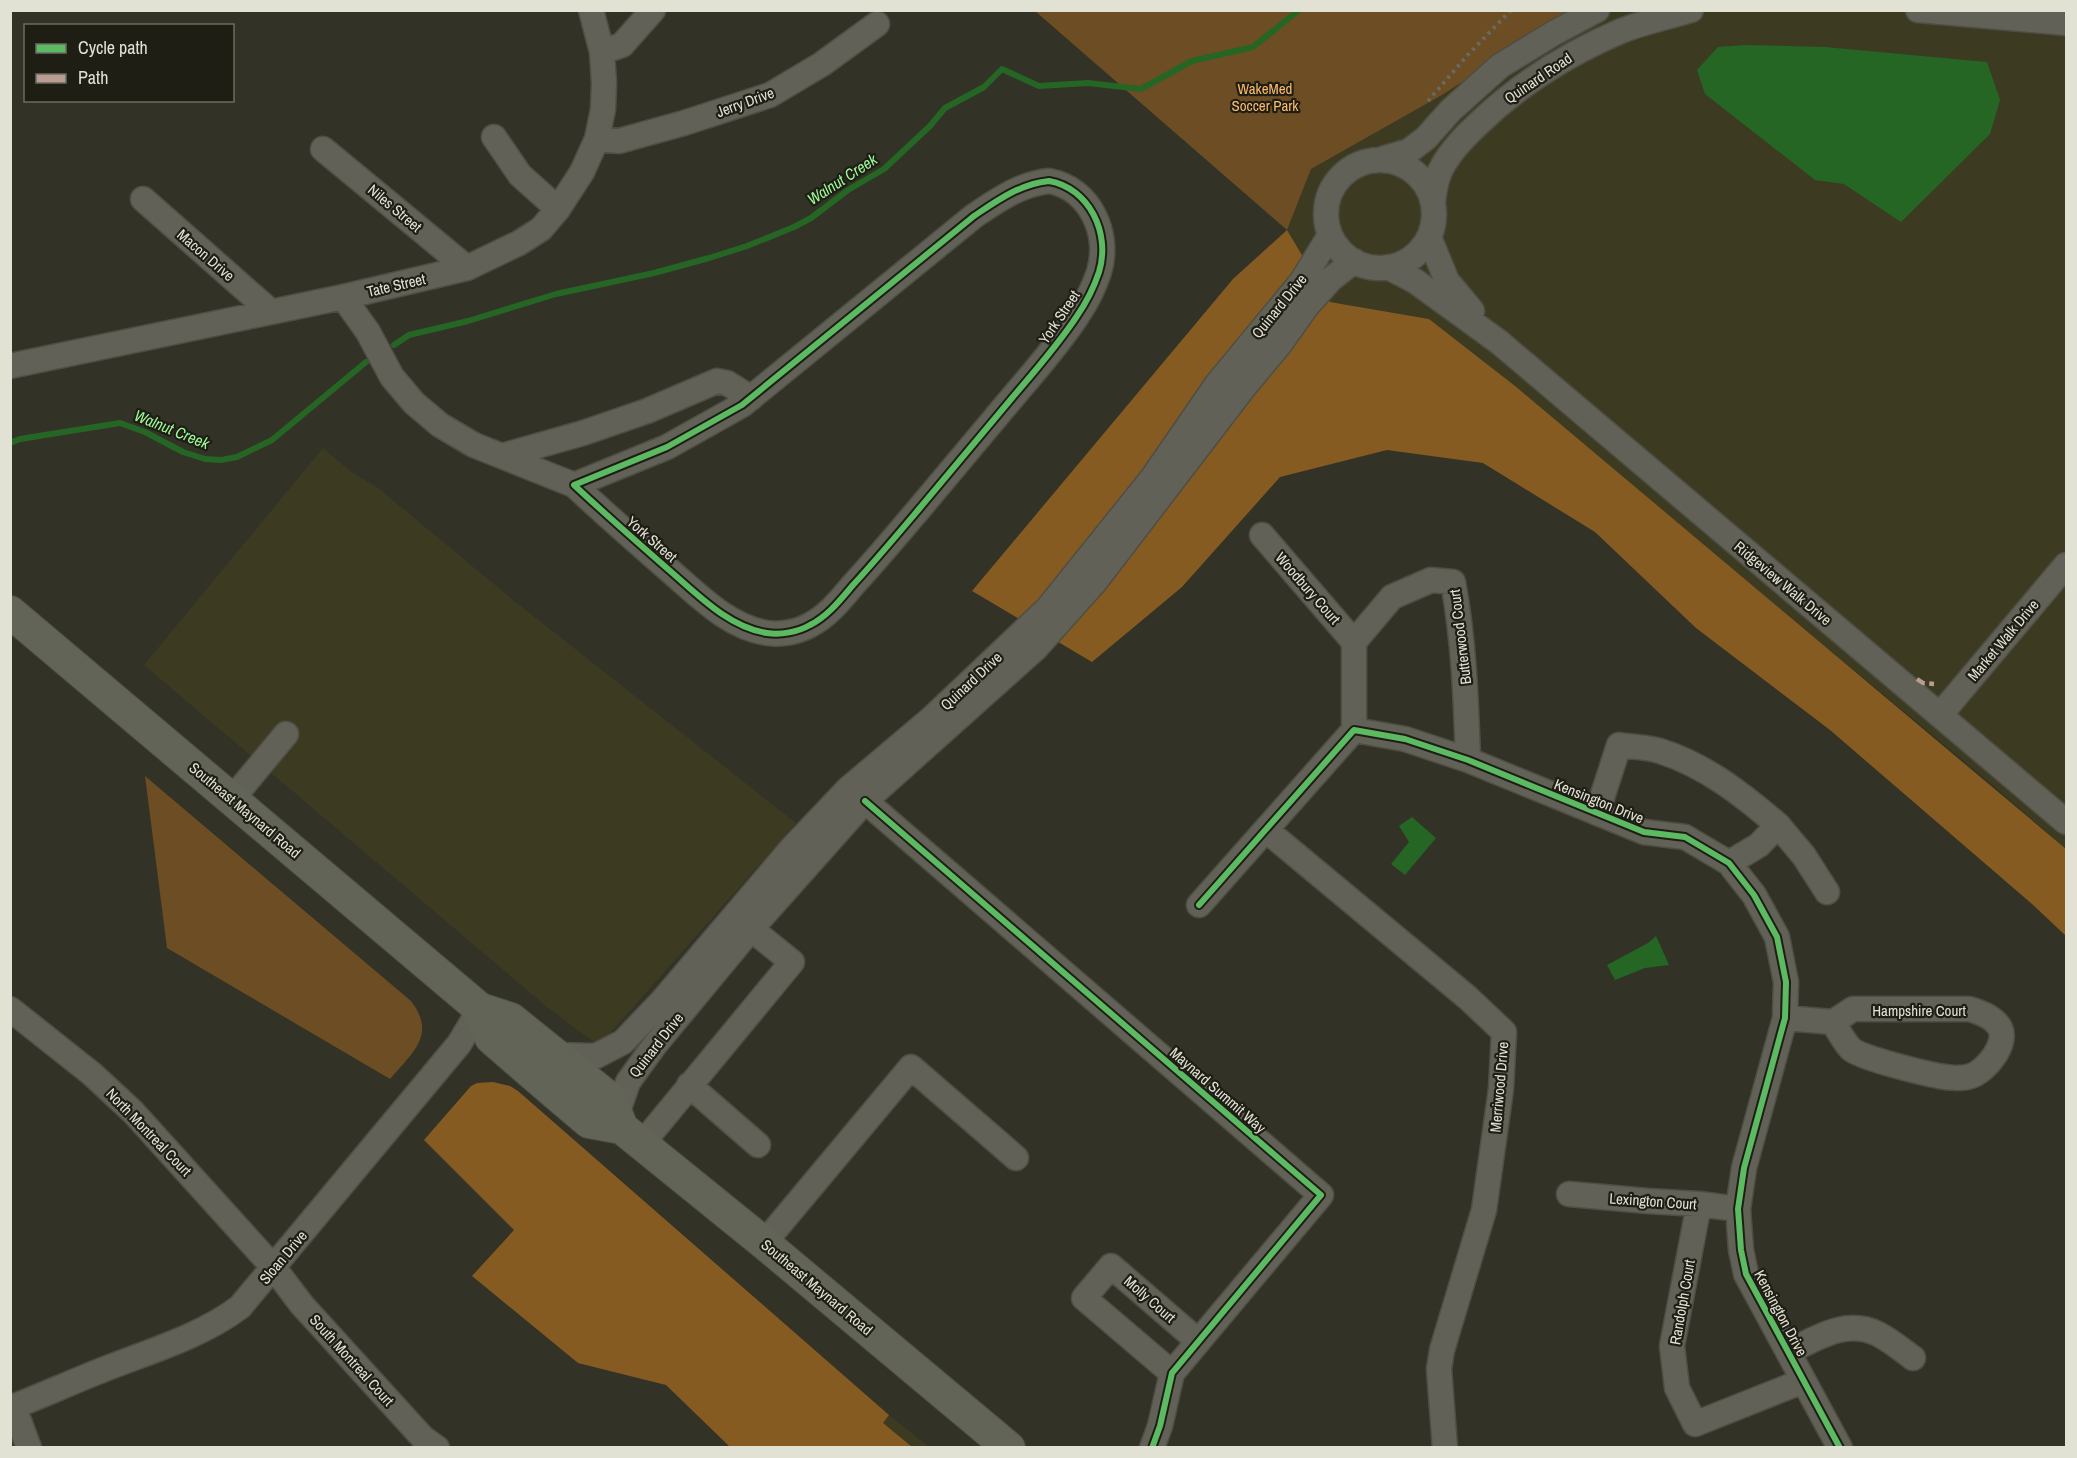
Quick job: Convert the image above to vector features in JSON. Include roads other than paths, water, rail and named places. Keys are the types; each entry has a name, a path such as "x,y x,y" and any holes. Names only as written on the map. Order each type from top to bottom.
{"main road":[{"name":"Southeast Maynard Road","path":"10,612 480,1009 511,1019 612,1100 627,1129 1009,1448"},
{"name":"Southeast Maynard Road","path":"480,1009 491,1038 589,1122 627,1129"}],"street":[{"name":"Tate Street","path":"10,366 343,297 467,268 519,243 541,229 558,209 582,172 597,139 603,109 602,52 591,10"},
{"path":"602,52 622,45 653,10"},
{"name":"Quinard Road","path":"1382,159 1409,151 1426,138 1451,110 1500,66 1597,10"},
{"name":"Quinard Road","path":"1433,202 1436,184 1447,159 1466,136 1495,108 1529,81 1561,60 1624,30 1691,10"},
{"path":"1918,10 2067,23"},
{"name":"Jerry Drive","path":"597,139 620,141 770,95 822,64 878,24"},
{"path":"494,137 520,175 558,209"},
{"name":"Niles Street","path":"323,149 467,268"},
{"path":"1382,159 1400,163 1415,172 1427,186 1433,202 1434,220 1429,237 1419,251 1411,257 1388,267 1370,267 1354,261 1340,251 1330,235 1325,218 1327,200 1335,183 1348,170 1364,162 1382,159"},
{"name":"York Street","path":"343,297 368,332 392,377 414,403 440,425 474,446 574,485 704,600 734,622 768,633 789,633 811,625 833,608 880,556 1043,361 1077,316 1100,270 1102,235 1095,217 1088,204 1062,183 1049,181 1032,183 1010,193 974,216 733,411 667,447 574,485"},
{"name":"Macon Drive","path":"142,199 270,311"},
{"name":"Quinard Drive","path":"627,1129 628,1082 743,922 792,848 848,789 932,718 1048,608 1153,477 1230,368 1302,281 1330,235"},
{"name":"Ridgeview Walk Drive","path":"1429,237 1447,281 1499,342"},
{"name":"Quinard Drive","path":"556,1055 596,1056 623,1042 865,801 1036,648 1095,582 1307,306 1330,279 1354,261"},
{"name":"Ridgeview Walk Drive","path":"1388,267 1415,281 1499,342 2067,822"},
{"path":"502,456 583,433 647,411 717,381 727,383 751,398"},
{"name":"Woodbury Court","path":"1262,535 1354,642"},
{"name":"Market Walk Drive","path":"1940,715 2067,566"},
{"name":"Butterwood Court","path":"1354,642 1392,597 1431,580 1453,582 1466,692 1468,760"},
{"path":"1199,905 1354,729 1354,642"},
{"name":"Kensington Drive","path":"1354,729 1405,739 1468,760 1644,832 1685,837 1729,863 1754,895 1777,937 1786,982 1785,1018 1744,1168 1738,1209 1741,1250 1746,1274 1840,1448"},
{"path":"232,799 286,734"},
{"path":"1597,813 1619,745 1660,751 1706,772 1739,792 1778,825 1804,856 1827,892"},
{"name":"Maynard Summit Way","path":"865,801 1321,1195 1172,1372 1160,1426 1152,1448"},
{"path":"1729,863 1759,845 1778,825"},
{"name":"Merriwood Drive","path":"1266,830 1468,998 1504,1032 1501,1089 1484,1209 1442,1350 1439,1369 1445,1448"},
{"path":"627,1129 689,1085 792,962 743,922"},
{"name":"North Montreal Court","path":"10,1009 92,1074 133,1112 274,1268"},
{"name":"Sloan Drive","path":"12,1408 74,1381 189,1337 221,1321 240,1307 459,1044 480,1009"},
{"name":"Hampshire Court","path":"1853,1009 1969,1009 1980,1012 1994,1022 2000,1029 2001,1036 1998,1050 1981,1070 1971,1076 1940,1076 1865,1056 1851,1049 1833,1022 1853,1009"},
{"path":"1785,1018 1833,1022"},
{"path":"764,1243 911,1067 1016,1158"},
{"path":"689,1085 758,1145"},
{"name":"Lexington Court","path":"1569,1194 1738,1209"},
{"name":"Randolph Court","path":"1700,1204 1672,1346 1677,1388 1695,1424 1803,1381"},
{"name":"Molly Court","path":"1172,1372 1084,1298 1112,1266 1198,1341"},
{"name":"South Montreal Court","path":"274,1268 302,1305 423,1437 436,1448"},
{"path":"1788,1352 1838,1328 1860,1327 1878,1334 1913,1358"},
{"path":"12,1408 29,1448"}],"waterway":[{"name":"Walnut Creek","path":"394,345 409,335 468,321 556,294 654,273 709,258 794,227 811,218 848,190 884,169 930,126 945,108 984,87 1002,69 1039,86 1088,83 1141,89 1192,61 1253,47 1299,10"},
{"name":"Walnut Creek","path":"10,443 20,439 120,423 145,432 183,452 205,459 221,460 237,457 272,440 366,362"}],"park label":[{"name":"WakeMed Soccer Park","path":"1265,96"}]}
